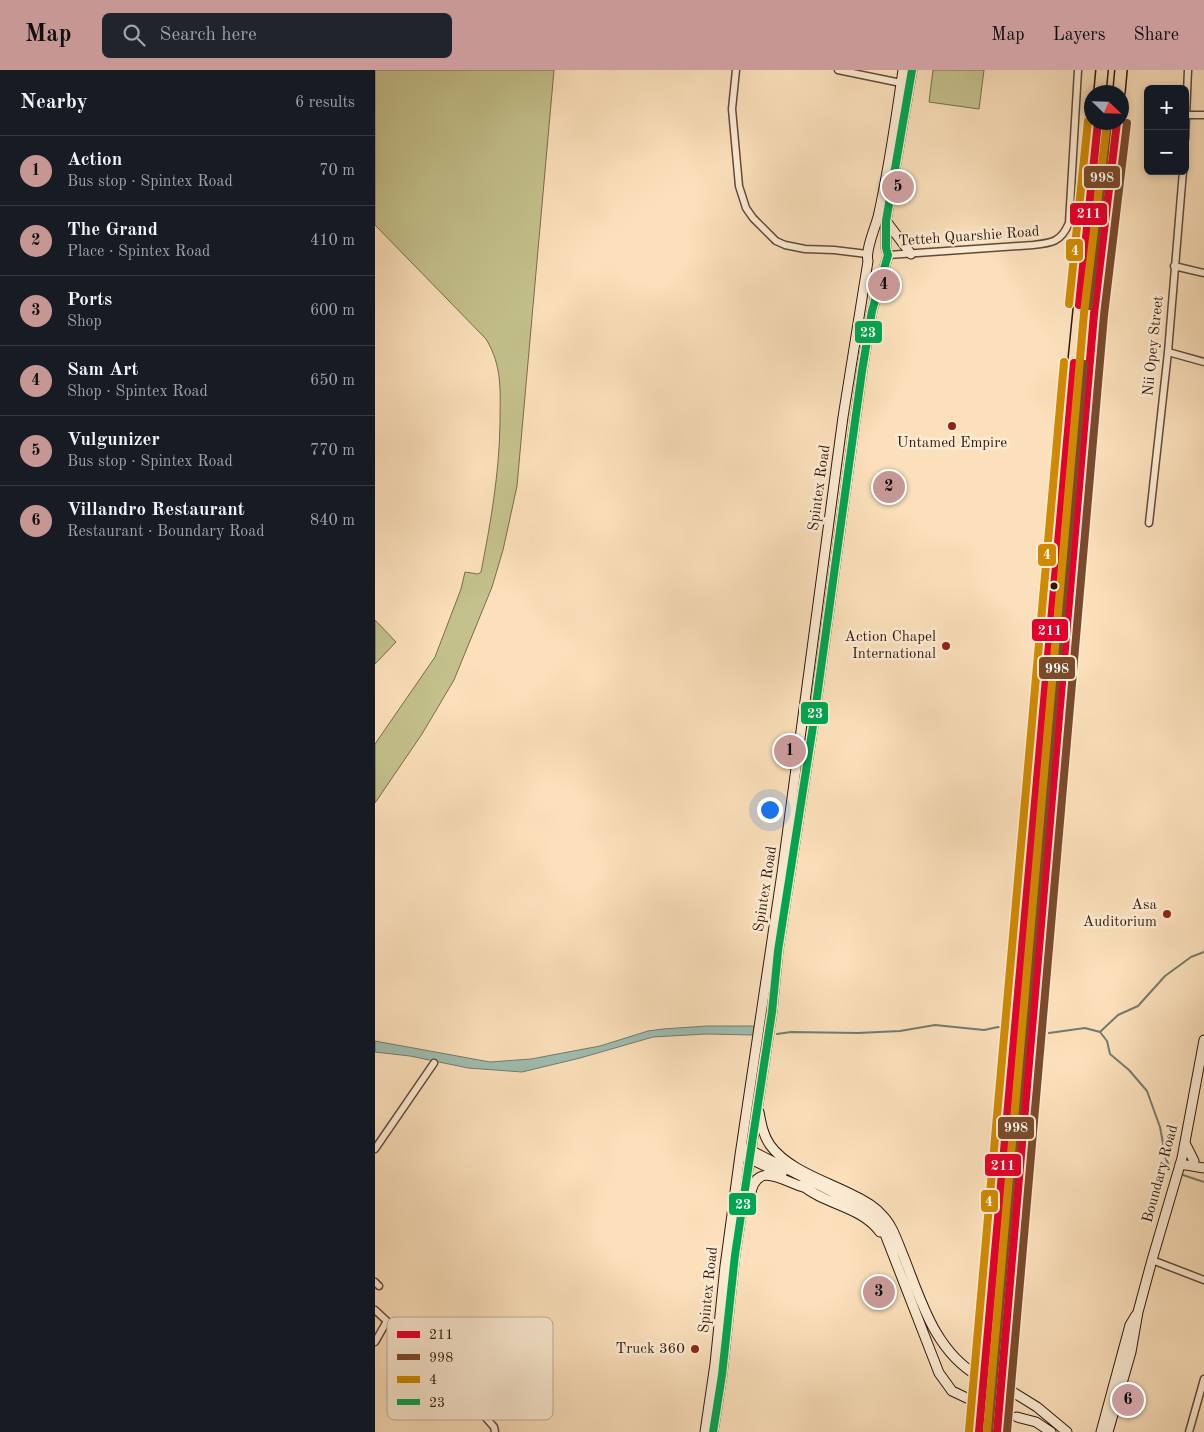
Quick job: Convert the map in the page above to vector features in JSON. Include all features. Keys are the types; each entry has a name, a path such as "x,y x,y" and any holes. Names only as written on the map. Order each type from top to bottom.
{"highway":[{"path":"1101,85 1102,70"},
{"path":"1120,85 1121,70"},
{"path":"979,1432 1064,461 1097,130"},
{"path":"997,1432 1094,314 1116,130"},
{"path":"974,1432 980,1412"}],"main road":[{"name":"Spintex Road","path":"705,1432 715,1364 740,1151 785,854 843,417 868,254 883,191 903,70"},
{"name":"Spintex Road","path":"713,1432 750,1154 772,1012 778,951 812,736 862,371 872,311 886,255 886,221 912,70"},
{"path":"886,221 911,254"},
{"path":"878,244 886,255 876,266 868,254 878,244"},
{"name":"Boundary Road","path":"1108,1432 1131,1352 1138,1312 1180,1164 1204,1040"},
{"path":"758,1107 766,1138 784,1160 869,1203 883,1215 895,1234 935,1333 961,1365 977,1376"},
{"path":"1185,1143 1192,1163"},
{"path":"740,1151 750,1154 866,1210 880,1223 939,1374 952,1391 971,1400"},
{"path":"750,1154 806,1188"},
{"path":"1180,1164 1192,1163"},
{"path":"1180,1164 1192,1163 1204,1166"},
{"path":"730,1305 737,1281 751,1186 754,1181 764,1175 769,1174 806,1188 859,1214 875,1226 889,1244"},
{"path":"904,1285 909,1271"},
{"name":"Boundary Road","path":"1101,1432 1130,1325 1138,1312"},
{"path":"1011,1391 1037,1407 1067,1432"},
{"path":"1017,1416 1044,1426 1051,1432"},
{"path":"1027,1420 1041,1432"}],"street":[{"path":"736,70 732,108 739,186 749,214 776,241 785,245 805,249 868,254"},
{"path":"838,70 901,82"},
{"name":"Tetteh Quarshie Road","path":"886,255 1052,243 1058,239 1066,231 1069,223 1078,70"},
{"path":"1187,85 1188,70"},
{"path":"1189,115 1204,115"},
{"name":"Nii Opey Street","path":"1149,523 1168,352 1183,175"},
{"path":"1175,266 1204,273"},
{"path":"1168,352 1204,362"},
{"path":"375,1149 434,1063"},
{"path":"1152,1260 1204,1280"},
{"path":"375,1310 387,1321 375,1342"},
{"path":"1189,1432 1204,1379"},
{"path":"488,1420 494,1427 495,1432"}],"shaded area":[{"path":"375,70 554,70 517,486 503,550 492,587 454,680 422,734 375,803 375,744 435,657 461,589 465,572 478,574 481,572 496,480 500,401 498,370 486,339 375,225"},
{"path":"933,70 984,70 979,109 929,102"},
{"path":"375,620 396,642 375,664"},
{"path":"707,1026 754,1026 753,1035 706,1034 653,1037 522,1072 468,1068 410,1056 375,1052 375,1041 490,1062 531,1059 600,1046 648,1031"}],"waterway":[{"path":"1049,1033 1085,1028 1100,1032 1118,1015 1138,1006 1165,976 1191,957 1204,952"},
{"path":"777,1034 791,1032 858,1033 900,1031 935,1025 984,1030 998,1027 1009,1031"},
{"path":"1100,1032 1107,1041 1110,1054 1129,1070 1147,1091 1160,1127 1166,1159 1171,1170"},
{"path":"1180,1174 1204,1182"}],"tunnel":[{"path":"979,1376 1011,1391"},
{"path":"971,1400 1017,1417"}],"transit line":[{"name":"23","path":"713,1432 722,1375 735,1255 772,1012 778,951 813,726 862,371 872,311 888,255 886,248 886,221 912,70"},
{"name":"4","path":"1069,304 1087,130"},
{"name":"211","path":"1079,305 1097,130"},
{"name":"4","path":"987,1431 1084,313 1106,130"},
{"name":"998","path":"1089,306 1107,130"},
{"name":"211","path":"997,1432 1094,314 1116,130"},
{"name":"998","path":"1007,1432 1104,315 1126,130"},
{"name":"4","path":"969,1431 1064,362"},
{"name":"211","path":"979,1432 1074,363"},
{"name":"998","path":"989,1432 1084,364"}],"place":[{"name":"Vulgunizer","path":"898,187"},
{"name":"Sam Art","path":"884,285"},
{"name":"Untamed Empire","path":"952,426"},
{"name":"The Grand","path":"889,487"},
{"name":"Action Chapel International","path":"946,646"},
{"name":"Action","path":"790,751"},
{"name":"Asa Auditorium","path":"1167,914"},
{"name":"Ports","path":"879,1292"},
{"name":"Truck 360","path":"695,1349"},
{"name":"Villandro Restaurant","path":"1128,1400"}]}
